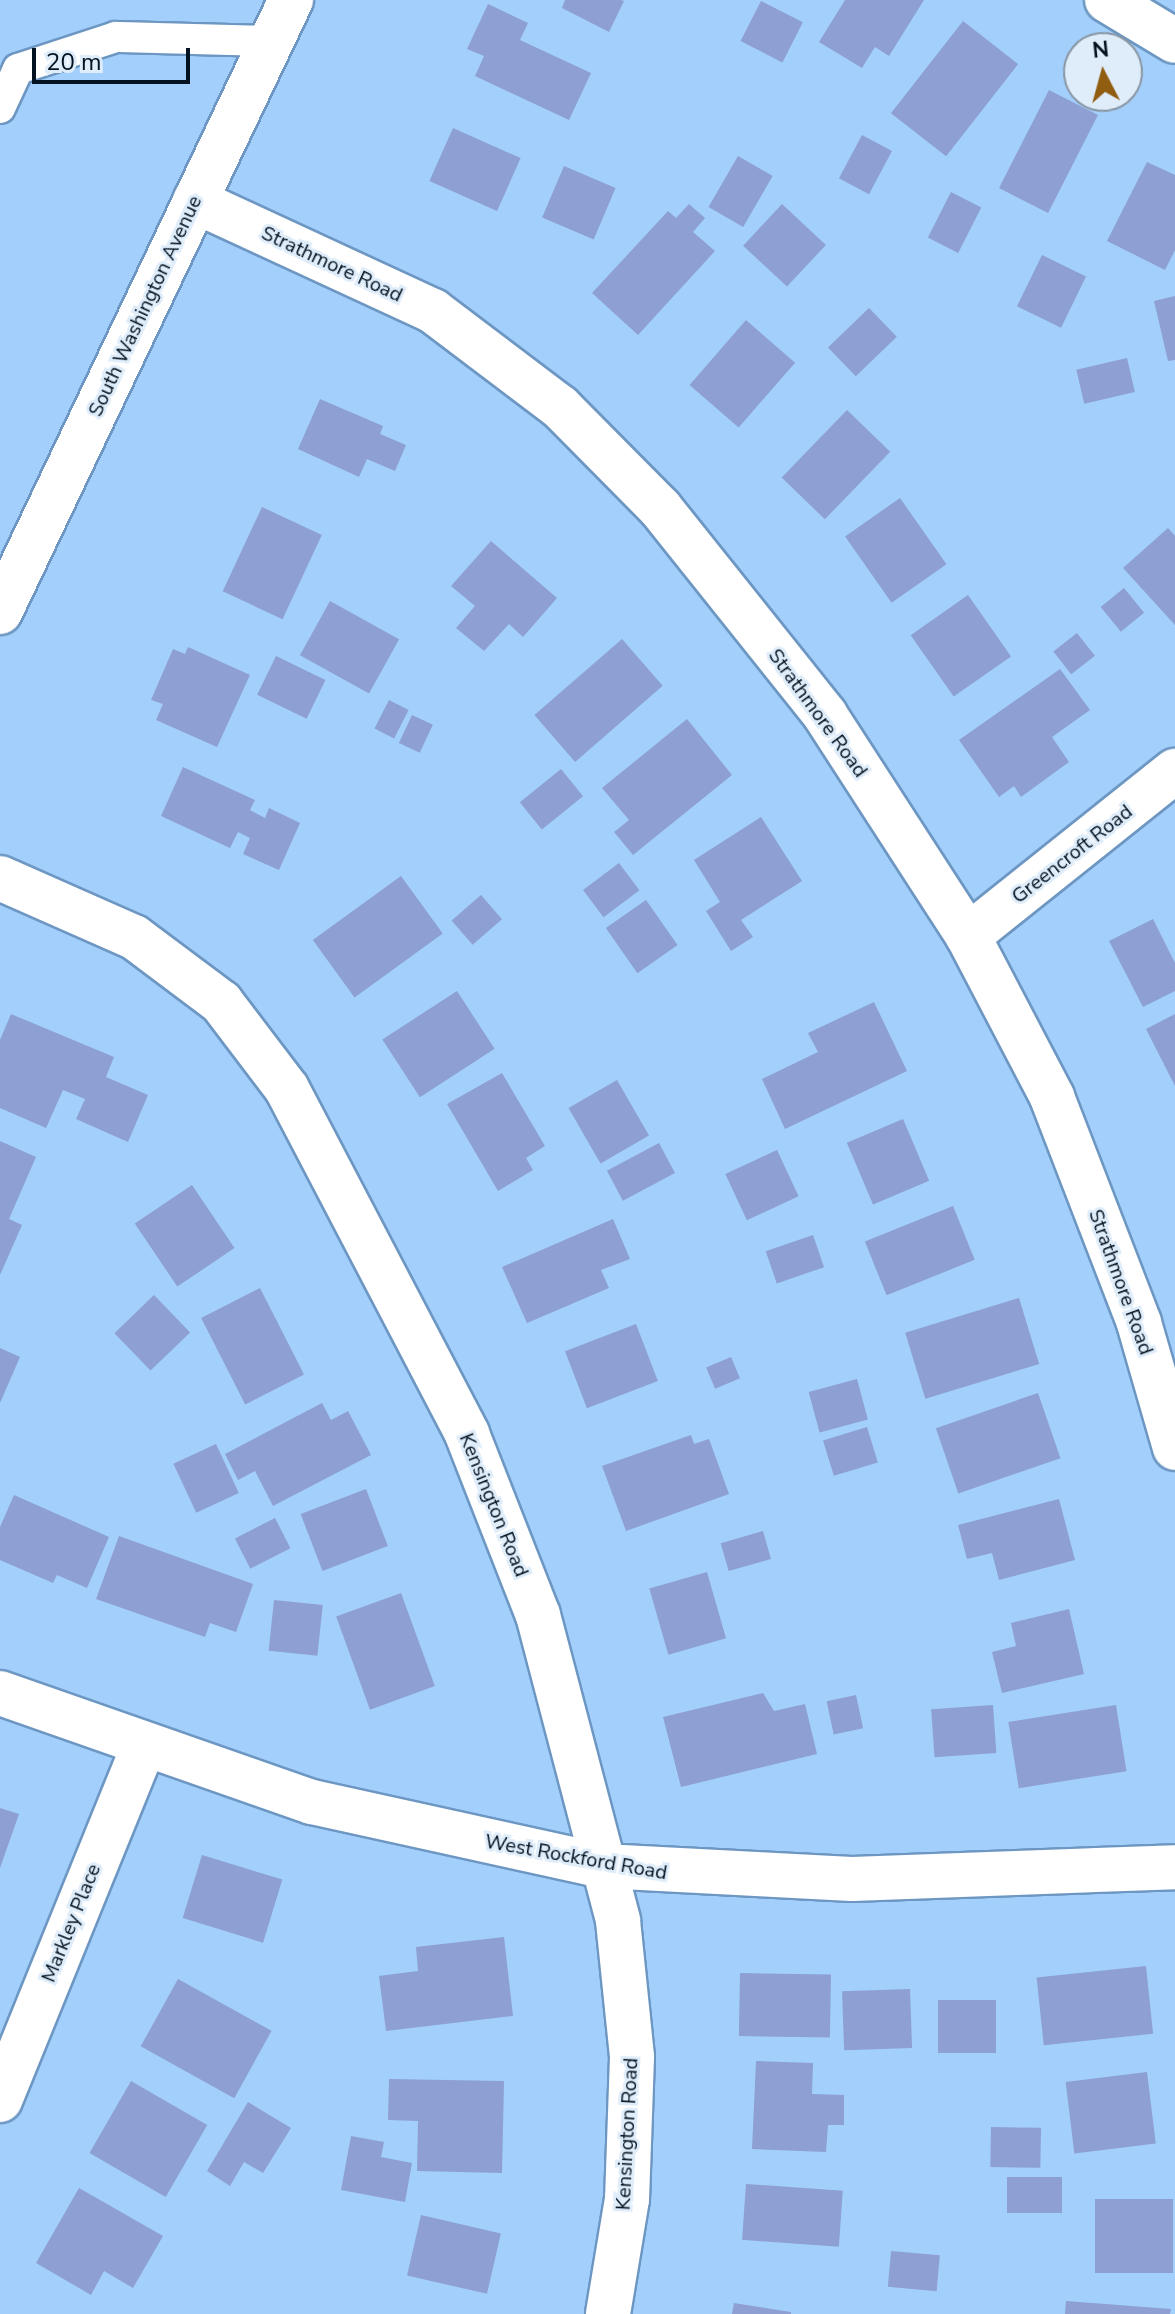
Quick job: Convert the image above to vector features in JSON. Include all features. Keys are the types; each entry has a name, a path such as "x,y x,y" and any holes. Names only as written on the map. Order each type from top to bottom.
{"street":[{"name":"South Washington Avenue","path":"0,612 291,0"},
{"path":"1107,0 1175,41"},
{"name":"Strathmore Road","path":"195,201 433,311 560,407 660,508 825,715 968,936 1052,1097 1139,1323 1175,1448"},
{"name":"Greencroft Road","path":"968,936 1175,771"},
{"name":"Kensington Road","path":"0,878 134,937 221,1002 287,1089 467,1434 538,1615 618,1921 632,2057 627,2199 608,2314"},
{"name":"West Rockford Road","path":"0,1693 143,1747 312,1802 603,1866 852,1879 1175,1867"},
{"name":"Markley Place","path":"0,2100 143,1747"}],"lane":[{"path":"0,108 18,69 116,37 271,41"}],"building":[{"path":"565,0 624,1 609,32 562,8"},
{"path":"845,0 924,0 889,56 875,47 862,68 819,42"},
{"path":"761,1 803,22 782,62 741,41"},
{"path":"488,4 528,23 520,40 591,73 569,120 475,76 484,56 467,49"},
{"path":"963,21 1018,64 946,156 891,113"},
{"path":"1049,90 1063,97 1063,112 1092,112 1098,115 1048,213 999,188"},
{"path":"453,128 521,158 497,211 429,181"},
{"path":"862,135 892,151 869,194 839,178"},
{"path":"738,156 773,176 743,227 708,207"},
{"path":"1147,162 1175,175 1175,250 1165,270 1107,241"},
{"path":"564,166 616,188 594,239 542,218"},
{"path":"951,192 981,207 958,253 928,237"},
{"path":"689,204 705,218 693,232 715,251 638,335 592,293 668,211 676,218"},
{"path":"782,204 826,245 787,287 743,246"},
{"path":"1042,255 1086,276 1061,328 1017,306"},
{"path":"1175,296 1175,360 1168,361 1154,301"},
{"path":"869,308 897,337 856,376 828,348"},
{"path":"746,320 795,363 739,428 690,385"},
{"path":"1127,358 1135,392 1084,404 1076,370"},
{"path":"320,399 383,426 380,434 406,445 395,471 367,459 359,477 298,449"},
{"path":"847,410 890,452 825,519 782,478"},
{"path":"900,498 946,564 892,603 845,536"},
{"path":"262,507 322,535 283,619 223,591"},
{"path":"1168,528 1175,536 1175,625 1123,568"},
{"path":"491,541 557,598 523,637 509,624 484,651 456,628 475,606 451,586"},
{"path":"1124,588 1144,613 1121,632 1101,607"},
{"path":"968,595 1011,656 954,697 911,635"},
{"path":"330,601 399,639 369,694 300,655"},
{"path":"1077,633 1095,656 1071,674 1053,651"},
{"path":"622,639 663,686 575,762 534,715"},
{"path":"188,647 250,675 217,747 156,720 163,704 151,700 173,649 185,654"},
{"path":"276,656 325,680 307,719 257,695"},
{"path":"1060,669 1090,710 1052,737 1069,762 1021,797 1014,786 999,797 959,740"},
{"path":"389,700 409,710 394,738 374,729"},
{"path":"412,715 433,725 420,753 399,743"},
{"path":"687,719 732,775 633,855 614,832 629,820 602,788"},
{"path":"183,767 255,800 250,810 265,818 269,808 300,823 279,870 243,854 250,838 238,832 230,848 161,816"},
{"path":"561,769 583,796 542,830 520,802"},
{"path":"761,817 802,881 741,920 753,937 731,951 706,911 720,902 694,860"},
{"path":"619,863 639,890 604,917 583,890"},
{"path":"401,876 443,933 355,998 313,940"},
{"path":"481,895 502,919 473,945 452,921"},
{"path":"646,900 678,945 637,973 606,928"},
{"path":"1153,919 1175,963 1175,991 1143,1007 1109,941"},
{"path":"457,991 495,1049 420,1097 382,1039"},
{"path":"874,1002 907,1071 785,1129 762,1079 818,1052 808,1033"},
{"path":"11,1014 114,1057 106,1077 148,1095 128,1142 76,1119 85,1099 63,1090 46,1128 0,1108 0,1040"},
{"path":"1175,1014 1175,1086 1146,1029"},
{"path":"502,1073 545,1146 526,1158 533,1170 498,1191 447,1104"},
{"path":"617,1080 649,1135 601,1163 569,1108"},
{"path":"903,1119 929,1181 873,1205 847,1143"},
{"path":"0,1141 36,1157 9,1219 22,1225 0,1275"},
{"path":"659,1143 675,1173 623,1201 607,1171"},
{"path":"777,1150 799,1196 747,1220 725,1174"},
{"path":"192,1185 234,1248 177,1287 135,1224"},
{"path":"953,1206 975,1260 887,1295 865,1242"},
{"path":"613,1219 630,1259 601,1270 609,1288 527,1323 502,1267"},
{"path":"813,1235 824,1267 777,1283 766,1251"},
{"path":"260,1288 304,1374 245,1404 201,1318"},
{"path":"154,1295 190,1332 151,1371 114,1333"},
{"path":"1019,1298 1039,1364 925,1399 905,1333"},
{"path":"636,1324 658,1381 587,1408 565,1351"},
{"path":"0,1348 20,1357 0,1403"},
{"path":"731,1357 740,1378 715,1389 706,1368"},
{"path":"857,1379 868,1420 820,1433 809,1392"},
{"path":"1038,1393 1060,1458 958,1493 936,1428"},
{"path":"322,1403 331,1420 348,1411 371,1455 273,1506 255,1471 238,1480 225,1454"},
{"path":"867,1427 878,1462 834,1476 823,1440"},
{"path":"691,1435 694,1444 709,1439 729,1494 626,1531 602,1466"},
{"path":"216,1444 239,1493 196,1513 173,1464"},
{"path":"366,1489 388,1546 323,1571 301,1514"},
{"path":"14,1495 109,1537 87,1588 57,1575 53,1583 0,1560 0,1527"},
{"path":"1059,1499 1075,1560 999,1580 992,1553 967,1559 958,1525"},
{"path":"275,1518 290,1548 250,1569 235,1538"},
{"path":"763,1531 771,1559 729,1571 721,1543"},
{"path":"119,1536 253,1584 236,1632 210,1623 205,1637 96,1599"},
{"path":"707,1572 726,1638 668,1655 649,1589"},
{"path":"401,1593 435,1686 370,1710 336,1617"},
{"path":"274,1600 323,1605 317,1656 269,1651"},
{"path":"1069,1609 1084,1674 1002,1693 992,1652 1016,1646 1011,1623"},
{"path":"763,1693 774,1711 805,1704 817,1754 681,1787 663,1717"},
{"path":"856,1695 863,1728 834,1734 827,1701"},
{"path":"993,1705 996,1753 934,1757 931,1709"},
{"path":"1116,1705 1126,1771 1019,1788 1008,1722"},
{"path":"0,1808 19,1814 0,1868"},
{"path":"202,1855 282,1880 263,1943 183,1918"},
{"path":"504,1937 513,2016 386,2031 379,1976 418,1971 416,1947"},
{"path":"1146,1966 1153,2034 1044,2045 1037,1977"},
{"path":"740,1973 831,1975 830,2038 739,2036"},
{"path":"178,1979 272,2031 234,2098 141,2046"},
{"path":"910,1989 912,2048 844,2050 842,1991"},
{"path":"938,2000 996,2000 996,2053 938,2053"},
{"path":"756,2061 813,2063 812,2094 844,2095 844,2125 828,2125 826,2152 752,2149"},
{"path":"1147,2072 1156,2143 1074,2153 1066,2082"},
{"path":"389,2079 504,2081 502,2173 417,2171 418,2121 388,2120"},
{"path":"131,2081 207,2125 166,2197 90,2153"},
{"path":"248,2102 291,2128 263,2173 244,2162 230,2186 207,2171"},
{"path":"991,2127 1041,2128 1040,2168 990,2167"},
{"path":"351,2136 384,2142 381,2157 412,2163 405,2202 341,2190"},
{"path":"1007,2177 1062,2177 1062,2213 1007,2213"},
{"path":"746,2184 843,2191 839,2247 742,2240"},
{"path":"79,2188 163,2236 133,2288 104,2271 91,2295 36,2263"},
{"path":"1095,2199 1173,2199 1173,2273 1095,2273"},
{"path":"421,2215 501,2233 487,2294 407,2275"},
{"path":"891,2251 940,2255 937,2291 888,2287"},
{"path":"1066,2301 1171,2309 1170,2314 1065,2314"},
{"path":"734,2303 791,2312 791,2314 732,2314"}]}
